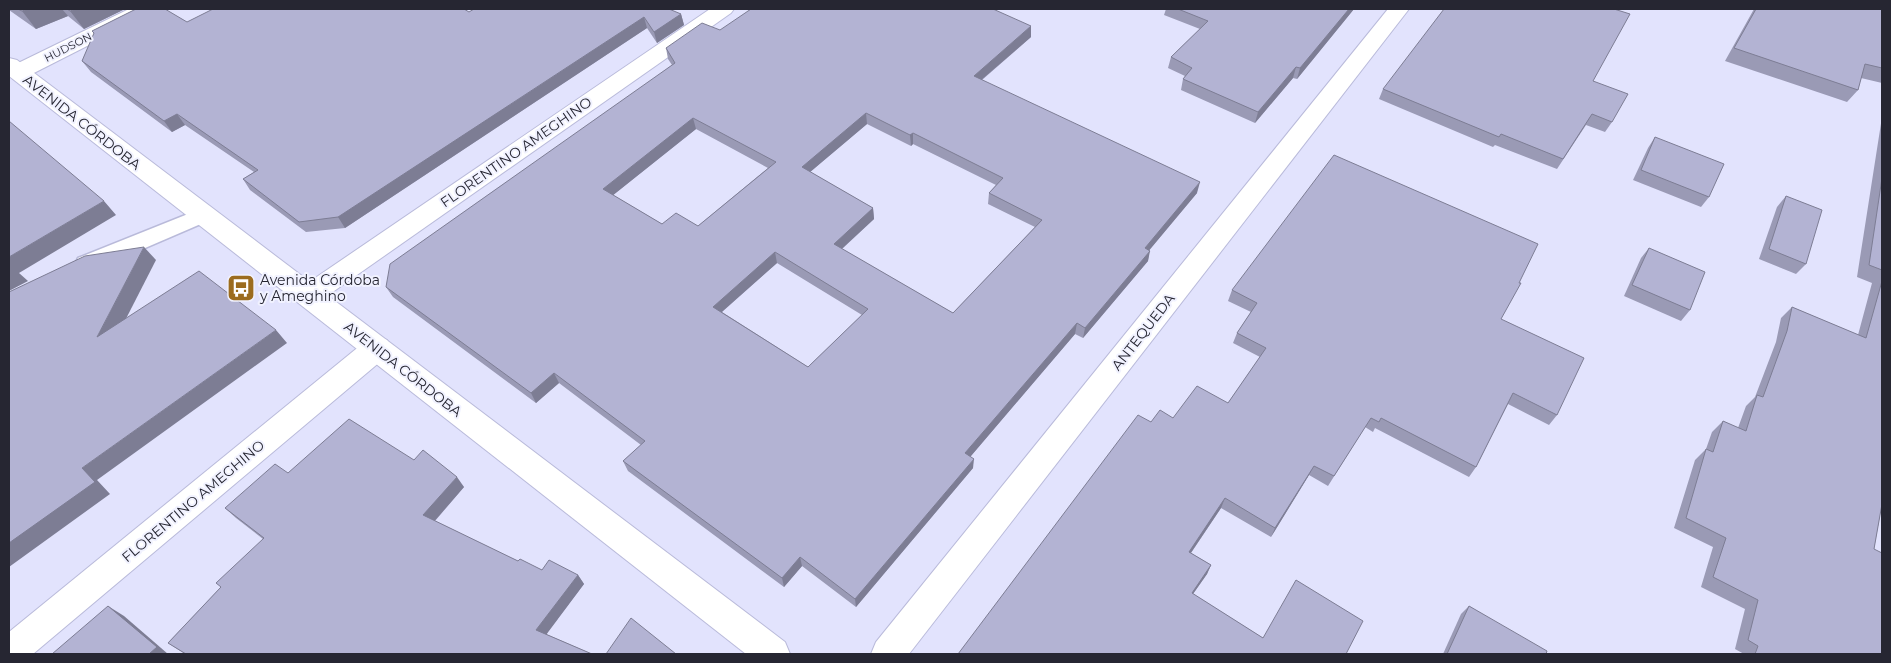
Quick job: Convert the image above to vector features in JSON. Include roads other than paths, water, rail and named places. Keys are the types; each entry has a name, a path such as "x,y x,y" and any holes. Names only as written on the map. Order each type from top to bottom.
{"street":[{"name":"HUDSON","path":"13,69 145,9"},
{"name":"FLORENTINO AMEGHINO","path":"308,296 724,9"},
{"name":"ANTEQUEDA","path":"888,654 1399,9"},
{"name":"AVENIDA CÓRDOBA","path":"13,69 773,654"},
{"name":"FLORENTINO AMEGHINO","path":"9,653 377,348"}],"lane":[{"path":"71,271 203,215"}],"place":[{"name":"Avenida Córdoba y Ameghino","path":"241,288"}]}
